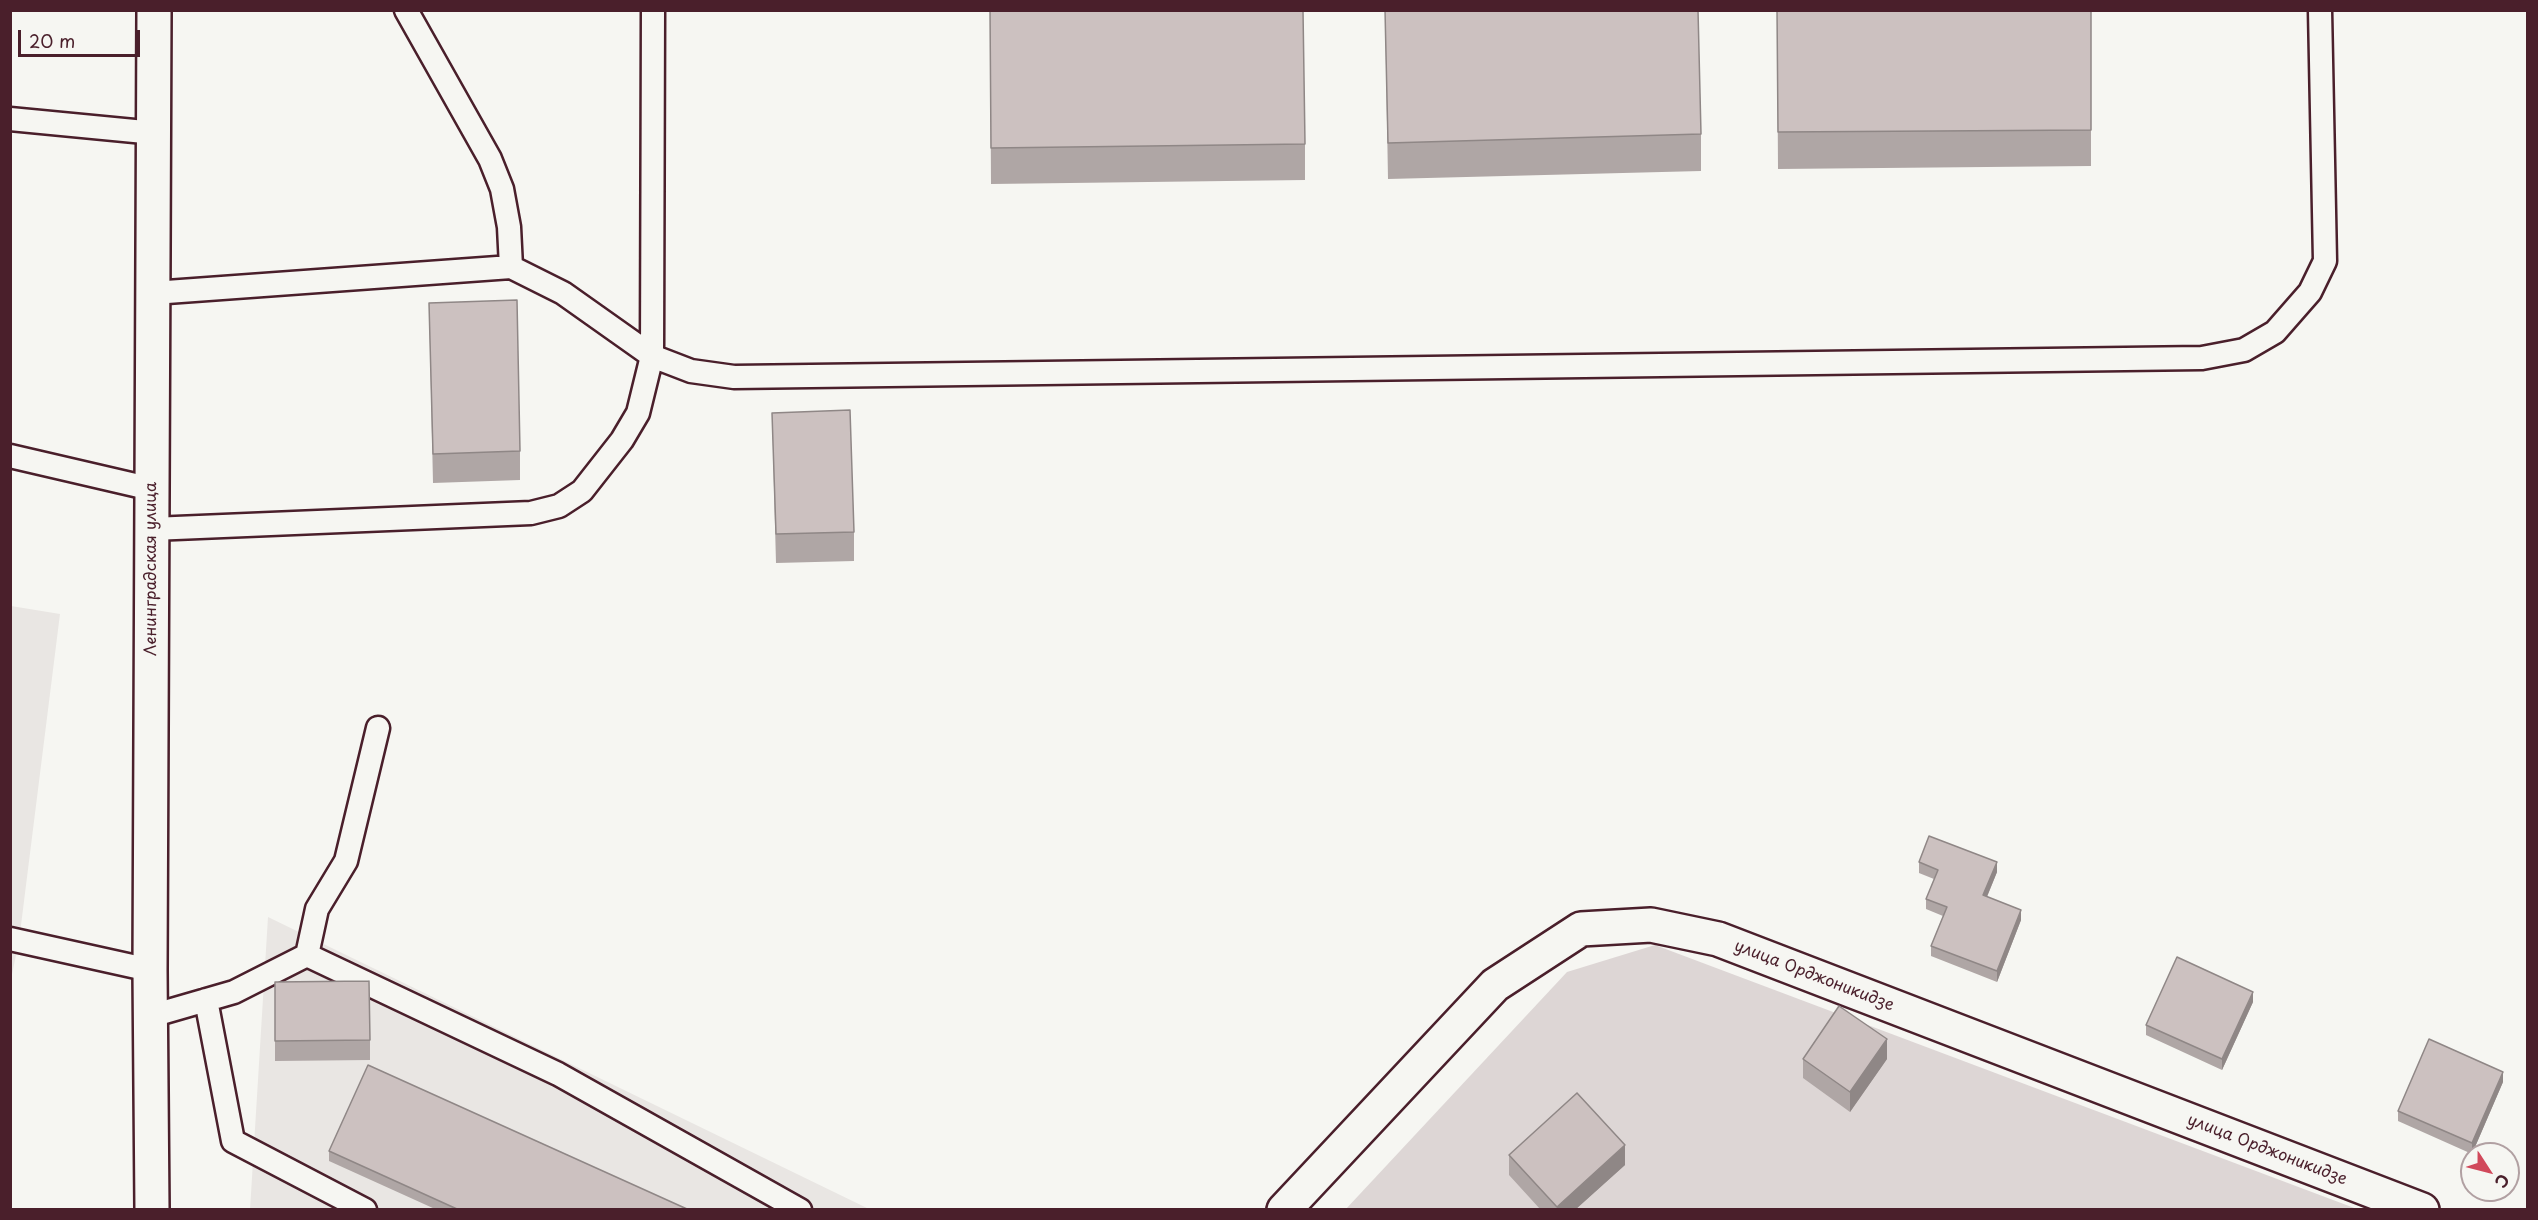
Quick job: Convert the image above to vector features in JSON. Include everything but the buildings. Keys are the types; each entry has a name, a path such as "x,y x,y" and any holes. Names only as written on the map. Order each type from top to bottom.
{"street":[{"name":"Ленинградская улица","path":"152,1209 150,970 154,10"},
{"name":"улица Орджоникидзе","path":"1284,1209 1495,985 1581,929 1650,925 1718,939 2422,1209"}],"lane":[{"path":"406,10 490,159 502,189 509,227 511,267"},
{"path":"152,529 531,513 559,506 582,492 622,440 638,413 652,356 653,10"},
{"path":"153,293 511,267 563,293 652,356 691,371 735,377 2202,358 2244,350 2275,332 2310,292 2325,261 2320,10"},
{"path":"10,119 155,133"},
{"path":"10,456 152,489"},
{"path":"308,955 317,909 346,861 378,728"},
{"path":"10,939 150,970"},
{"path":"150,1016 234,992 308,955"},
{"path":"308,955 558,1074 800,1209"},
{"path":"206,1000 233,1141 365,1209"}],"shaded area":[{"path":"11,606 60,614 19,941 11,979"},
{"path":"268,917 869,1209 250,1210"},
{"path":"1655,945 2357,1209 1345,1210 1567,972"}]}
